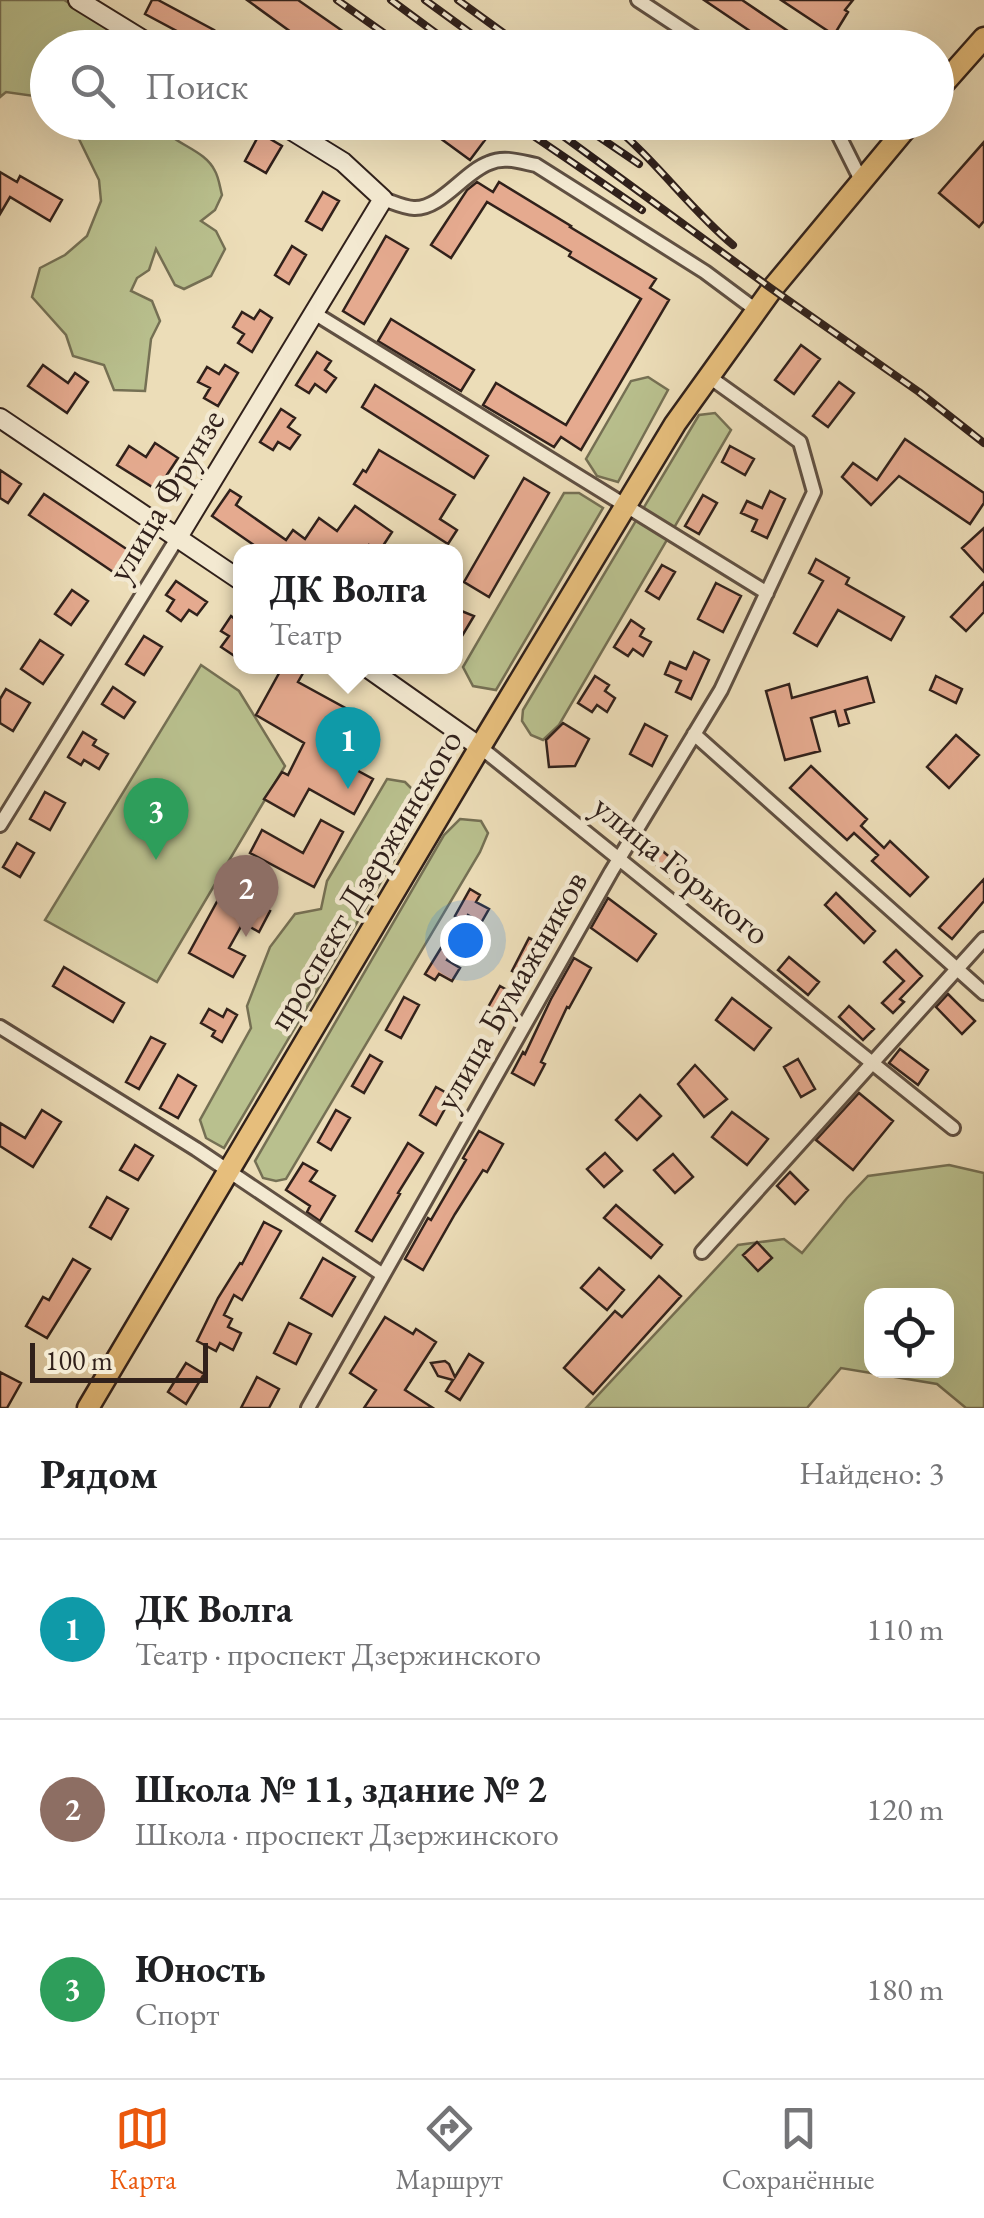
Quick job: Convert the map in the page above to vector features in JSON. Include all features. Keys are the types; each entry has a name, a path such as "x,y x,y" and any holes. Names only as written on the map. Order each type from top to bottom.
{"main road":[{"path":"954,75 979,52"},
{"name":"проспект Дзержинского","path":"88,1408 675,424 772,289 895,140"}],"street":[{"path":"78,0 127,30"},
{"path":"638,0 684,30"},
{"path":"307,140 342,162 383,199 416,208 442,198 489,162 509,159 536,165 705,272 756,310"},
{"path":"841,140 862,180"},
{"name":"улица Фрунзе","path":"0,825 383,199"},
{"path":"314,314 766,593"},
{"name":"улица Бумажников","path":"308,1408 618,859 721,690 814,492 800,442 708,376"},
{"path":"0,418 233,575"},
{"name":"улица Горького","path":"376,674 480,747 953,1128"},
{"path":"694,734 984,993"},
{"path":"702,1252 984,939"},
{"path":"0,1027 382,1275"}],"green space":[{"path":"0,0 64,0 114,30 30,30 30,95 6,92 0,97"},
{"path":"79,140 177,140 210,163 222,195 215,210 201,221 216,231 225,249 211,276 184,289 175,285 156,249 149,270 137,278 131,291 152,301 160,321 151,339 145,391 114,390 104,365 73,356 66,335 32,297 40,268 65,255 87,236 101,201 99,180"},
{"path":"648,377 668,390 618,482 597,476 586,459 631,381"},
{"path":"715,413 731,430 559,725 543,740 531,735 522,721 523,710 699,415"},
{"path":"564,493 579,493 603,508 496,690 473,686 463,667"},
{"path":"201,665 239,691 285,766 157,982 45,920"},
{"path":"387,779 405,782 427,804 224,1148 206,1138 200,1120 251,1028 247,1006 270,947 295,914 321,909 327,881"},
{"path":"460,819 481,821 488,833 480,852 286,1179 263,1178 255,1161 444,835"},
{"path":"949,1165 984,1173 984,1408 966,1408 937,1384 901,1378 954,1378 954,1288 864,1288 864,1372 841,1368 807,1408 586,1408 738,1245 784,1239 802,1253 868,1176"}],"building":[{"path":"152,0 158,0 214,30 175,30 145,14"},
{"path":"247,0 298,0 341,30 288,30"},
{"path":"704,0 742,0 786,30 748,30"},
{"path":"781,0 853,0 837,30 826,30"},
{"path":"256,140 272,140 282,146 266,173 245,161"},
{"path":"443,140 485,140 470,160"},
{"path":"984,142 984,221 979,227 939,193"},
{"path":"0,172 17,182 20,176 62,200 50,221 10,197 0,214"},
{"path":"477,182 493,192 499,182 571,226 656,279 650,288 669,300 581,450 561,437 554,447 483,405 496,383 566,425 641,299 487,202 451,258 431,245 467,190"},
{"path":"323,192 339,201 322,230 306,221"},
{"path":"386,236 408,249 364,324 343,311"},
{"path":"292,246 306,255 289,284 275,275"},
{"path":"260,310 272,318 252,352 238,343 244,334 233,327 242,312 254,319"},
{"path":"391,319 474,370 461,391 378,341"},
{"path":"801,345 820,359 794,394 775,380"},
{"path":"317,352 331,361 325,370 336,378 326,392 315,384 309,393 296,385"},
{"path":"43,365 68,383 75,373 88,382 67,413 28,386"},
{"path":"225,365 238,373 218,406 204,398 210,388 198,382 207,367 219,374"},
{"path":"839,382 854,393 828,427 813,416"},
{"path":"375,385 488,456 474,478 362,407"},
{"path":"281,409 295,418 288,427 300,435 290,449 278,442 273,450 260,442"},
{"path":"905,439 984,493 984,503 970,524 899,476 871,505 842,477 853,463 877,480"},
{"path":"155,443 178,458 157,490 117,465 129,446 146,457"},
{"path":"730,446 754,459 745,475 722,462"},
{"path":"379,450 455,495 440,519 457,530 448,544 354,484"},
{"path":"0,470 21,484 8,503 0,498"},
{"path":"524,478 549,493 489,597 464,582"},
{"path":"230,490 241,497 236,505 286,540 293,530 305,539 319,518 337,531 355,506 392,532 384,544 252,544 212,516"},
{"path":"770,491 785,499 767,538 752,531 757,520 741,513 747,501 762,508"},
{"path":"44,494 140,558 125,580 29,515"},
{"path":"703,495 717,503 699,534 685,526"},
{"path":"984,528 984,572 962,548"},
{"path":"816,559 849,578 846,584 904,617 891,640 838,610 817,646 794,633 823,581 809,573"},
{"path":"662,565 675,572 659,599 646,591"},
{"path":"176,581 207,602 197,615 189,610 181,621 167,611 174,600 166,595"},
{"path":"984,582 984,612 966,631 951,617"},
{"path":"716,583 741,596 723,632 698,619"},
{"path":"72,590 88,601 71,625 55,614"},
{"path":"463,612 474,616 463,634"},
{"path":"231,616 233,655 221,647 229,636 221,631"},
{"path":"631,620 644,629 640,636 651,642 643,656 633,649 628,656 614,647"},
{"path":"144,636 162,647 144,675 126,664"},
{"path":"40,640 63,655 43,684 21,669"},
{"path":"694,652 709,660 691,699 676,692 681,681 665,674 670,662 686,669"},
{"path":"279,674 302,674 298,682 360,716 336,759 373,779 354,814 309,789 294,816 264,799 282,772 288,775 304,743 256,715"},
{"path":"595,676 609,685 605,691 615,698 607,712 597,705 592,712 578,703"},
{"path":"936,676 962,689 956,703 930,690"},
{"path":"867,677 874,702 845,710 849,723 839,726 835,711 811,718 820,751 785,760 766,691 789,684 792,698"},
{"path":"113,687 135,702 124,718 102,704"},
{"path":"6,689 30,703 13,731 0,723 0,699"},
{"path":"563,723 589,739 575,766 549,767 546,740"},
{"path":"645,724 667,736 652,766 630,754"},
{"path":"83,732 96,740 93,745 108,754 99,769 68,757"},
{"path":"956,735 979,755 949,788 927,767"},
{"path":"811,766 867,819 861,826 884,848 890,841 928,877 910,896 872,861 878,855 854,833 847,840 790,788"},
{"path":"45,792 65,803 50,830 30,819"},
{"path":"321,820 343,832 314,887 250,853 262,830 303,853"},
{"path":"650,840 681,867 671,878 640,851"},
{"path":"17,843 34,853 20,877 3,867"},
{"path":"984,879 984,901 952,939 939,928"},
{"path":"225,887 270,911 259,932 243,923 229,948 245,956 233,977 189,953"},
{"path":"470,889 480,895 476,902 489,909 481,923 468,915 465,921 455,916"},
{"path":"836,893 875,931 864,943 825,905"},
{"path":"608,898 656,934 637,961 591,928"},
{"path":"529,938 544,945 527,978 512,971"},
{"path":"441,948 451,953 447,960 460,968 452,981 439,974 435,980 425,974"},
{"path":"896,950 922,976 900,999 904,1002 893,1013 882,1003 904,981 884,962"},
{"path":"789,957 819,982 808,995 778,970"},
{"path":"574,958 591,968 567,1007 534,1085 512,1073"},
{"path":"64,967 124,1003 113,1022 53,986"},
{"path":"500,986 516,995 498,1027 482,1018"},
{"path":"948,994 975,1021 962,1034 936,1007"},
{"path":"404,997 419,1005 401,1038 386,1030"},
{"path":"732,998 771,1028 754,1050 716,1020"},
{"path":"849,1006 874,1029 863,1040 839,1017"},
{"path":"209,1009 223,1017 227,1009 237,1015 222,1042 212,1036 215,1031 201,1023"},
{"path":"151,1037 165,1044 139,1089 126,1082"},
{"path":"900,1049 928,1070 918,1085 889,1063"},
{"path":"370,1055 382,1062 364,1093 352,1086"},
{"path":"798,1059 815,1089 801,1097 784,1067"},
{"path":"695,1065 727,1099 704,1117 678,1084"},
{"path":"178,1075 196,1086 178,1118 160,1108"},
{"path":"436,1087 452,1096 436,1125 420,1115"},
{"path":"859,1093 893,1121 853,1170 816,1140"},
{"path":"640,1095 661,1116 637,1140 616,1120"},
{"path":"42,1110 61,1122 33,1167 0,1146 0,1123 25,1138"},
{"path":"336,1110 350,1118 331,1150 318,1142"},
{"path":"732,1112 768,1139 747,1165 712,1137"},
{"path":"479,1131 503,1144 455,1214 423,1270 405,1259 466,1160 463,1158"},
{"path":"408,1143 423,1153 372,1241 356,1231"},
{"path":"135,1145 153,1156 138,1180 120,1170"},
{"path":"605,1153 622,1171 604,1187 587,1169"},
{"path":"673,1154 693,1177 675,1193 654,1170"},
{"path":"303,1163 317,1171 310,1181 335,1196 320,1221 307,1212 310,1206 286,1190"},
{"path":"790,1172 808,1190 795,1204 777,1186"},
{"path":"107,1197 128,1209 111,1239 90,1227"},
{"path":"616,1205 662,1245 651,1258 604,1218"},
{"path":"264,1222 281,1231 242,1300 234,1295 224,1315 232,1319 228,1327 241,1333 233,1350 220,1343 216,1351 197,1341"},
{"path":"757,1242 772,1258 758,1271 743,1255"},
{"path":"323,1258 355,1277 332,1316 301,1298"},
{"path":"73,1259 90,1269 47,1338 26,1326 43,1297 49,1300"},
{"path":"599,1268 624,1290 607,1310 581,1288"},
{"path":"659,1276 681,1296 593,1394 564,1368 615,1311 622,1317"},
{"path":"385,1317 436,1342 405,1390 433,1408 364,1408 376,1390 350,1373"},
{"path":"289,1323 311,1334 296,1364 274,1353"},
{"path":"469,1354 483,1363 460,1400 446,1391 453,1380 438,1376 431,1363 445,1361 455,1377"},
{"path":"186,1363 204,1374 186,1404 168,1392"},
{"path":"0,1372 21,1383 7,1408 0,1408"},
{"path":"257,1377 279,1389 269,1408 241,1408"}],"railway":[{"path":"337,0 380,30"},
{"path":"391,0 432,30"},
{"path":"425,0 466,30"},
{"path":"458,0 499,30"},
{"path":"539,140 642,210"},
{"path":"569,140 984,443"},
{"path":"604,140 639,164"},
{"path":"629,140 733,245"}],"place":[{"name":"ДК Волга","path":"348,789"},
{"name":"Юность","path":"156,860"},
{"name":"Школа № 11, здание № 2","path":"246,937"}]}
